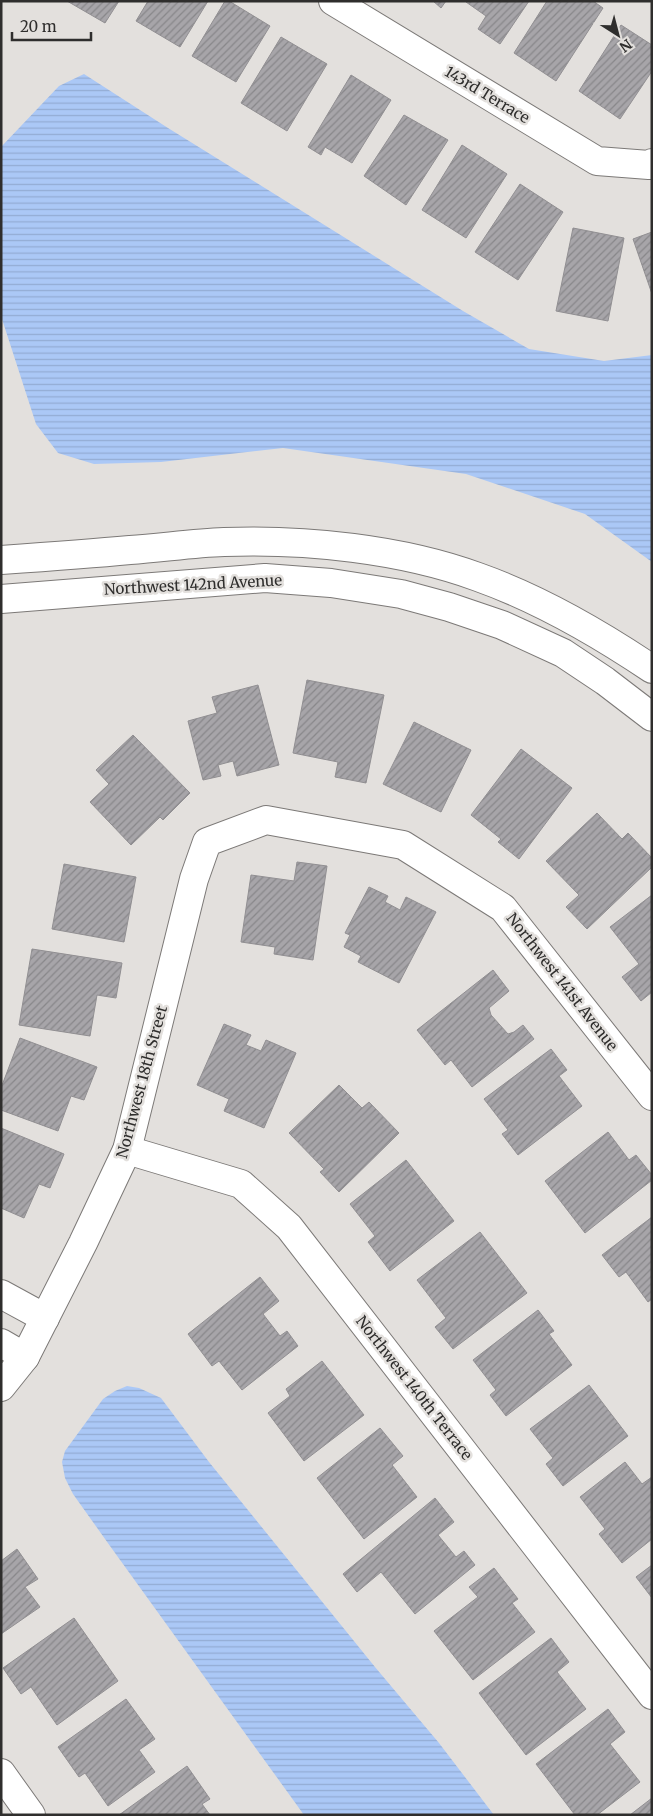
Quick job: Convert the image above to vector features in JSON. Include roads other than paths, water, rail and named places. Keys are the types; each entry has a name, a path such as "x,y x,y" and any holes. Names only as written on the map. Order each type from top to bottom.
{"street":[{"name":"143rd Terrace","path":"333,1 597,161 650,164"},
{"path":"1,560 224,542 288,543 358,548 420,560 478,576 532,599 584,626 652,669"},
{"name":"Northwest 142nd Avenue","path":"1,599 266,578 331,583 401,594 502,625 563,653 605,681 652,717"},
{"name":"Northwest 141st Avenue","path":"207,842 266,820 403,845 503,908 652,1096"},
{"name":"Northwest 18th Street","path":"1,1387 25,1357 83,1243 127,1150 194,878 207,842"},
{"name":"Northwest 140th Terrace","path":"127,1150 241,1184 289,1227 652,1695"},
{"path":"1,1294 45,1318"},
{"path":"1,1343 25,1357"},
{"path":"1,1773 31,1815"}],"water":[{"path":"84,74 463,311 529,349 604,361 652,355 652,562 585,514 466,474 283,448 161,462 94,464 58,453 36,424 1,316 1,147 59,86"},
{"path":"127,1386 139,1388 161,1398 209,1462 439,1743 494,1815 304,1815 73,1494 65,1478 62,1462 65,1451 103,1399"}]}
